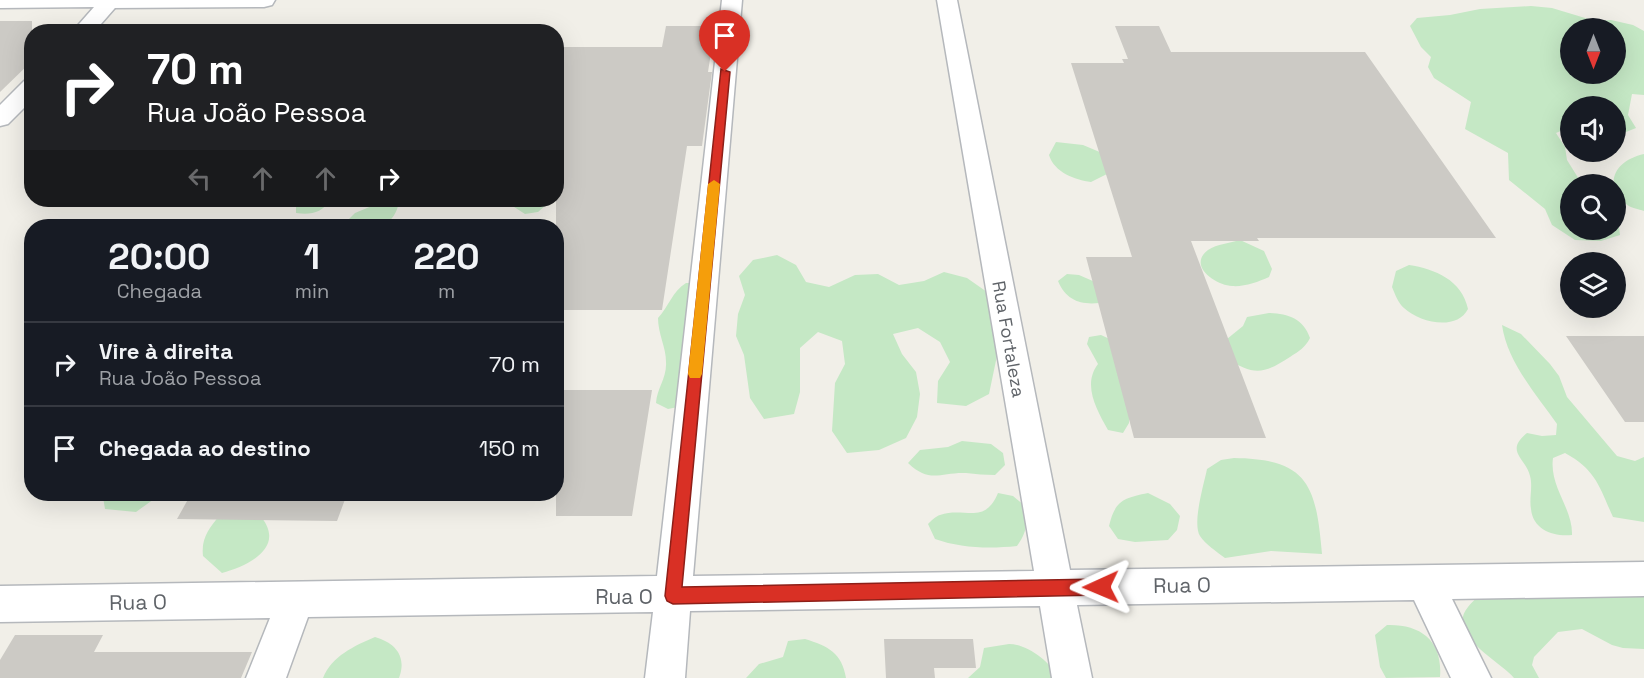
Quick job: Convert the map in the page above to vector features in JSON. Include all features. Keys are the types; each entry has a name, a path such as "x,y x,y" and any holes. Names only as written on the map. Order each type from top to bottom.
{"street":[{"path":"89,24 111,0"},
{"path":"0,2 264,0"},
{"path":"665,678 732,0"},
{"name":"Rua Fortaleza","path":"947,0 1072,678"},
{"path":"0,119 24,94"},
{"name":"Rua O","path":"0,604 673,596 1054,587 1644,579"},
{"path":"1424,581 1470,678"},
{"path":"266,678 296,599"}],"green space":[{"path":"1531,6 1552,8 1585,18 1560,18 1560,84 1626,84 1626,23 1644,31 1644,95 1632,94 1628,115 1636,128 1626,132 1626,96 1560,96 1560,131 1556,133 1560,139 1560,162 1568,162 1576,174 1560,174 1560,230 1552,225 1545,209 1509,180 1508,153 1465,129 1471,102 1434,78 1428,67 1431,57 1421,47 1410,26 1417,18 1480,9"},
{"path":"1056,142 1083,145 1102,153 1107,174 1091,182 1066,174 1055,166 1049,155"},
{"path":"1644,154 1644,211 1626,204 1626,174 1616,174 1626,161"},
{"path":"296,207 324,207 307,214 296,213"},
{"path":"369,207 398,207 391,219 349,219 355,213"},
{"path":"514,207 544,207 538,212 525,214"},
{"path":"1240,240 1264,251 1272,269 1269,277 1251,284 1232,286 1219,282 1206,274 1201,262 1202,256 1208,250"},
{"path":"777,255 796,265 806,282 829,287 855,275 878,274 899,285 924,281 944,272 967,278 987,292 998,351 989,394 966,406 937,403 938,381 950,362 940,342 918,328 893,334 902,354 916,372 920,394 917,417 906,438 879,450 847,453 832,431 835,383 845,364 842,341 818,332 800,348 800,392 794,414 764,419 750,398 744,355 736,336 738,314 745,295 739,276 753,260"},
{"path":"1409,265 1438,273 1454,283 1465,299 1468,309 1463,316 1447,322 1428,321 1404,308 1392,287 1396,271"},
{"path":"1067,274 1079,275 1102,285 1099,303 1080,302 1069,297 1058,281"},
{"path":"686,283 695,283 683,406 668,409 656,403 666,368 666,356 658,318 677,291"},
{"path":"1269,313 1288,316 1299,322 1310,338 1304,347 1281,363 1259,371 1244,368 1226,358 1227,339 1243,326 1247,317"},
{"path":"1502,325 1521,334 1550,364 1559,376 1567,397 1617,456 1635,461 1644,457 1644,522 1613,517 1600,488 1590,473 1565,453 1553,458 1553,469 1554,478 1569,516 1572,535 1558,535 1546,531 1536,522 1531,505 1530,476 1518,455 1517,445 1527,433 1542,436 1556,435 1557,424 1516,365"},
{"path":"1101,335 1114,341 1129,411 1129,423 1123,433 1108,430 1091,389 1093,372 1098,364 1087,344 1089,337"},
{"path":"962,441 991,444 1003,453 1005,465 995,475 957,473 929,475 908,463 920,450 948,447"},
{"path":"1234,458 1279,464 1293,471 1304,481 1316,510 1322,554 1271,551 1225,558 1205,542 1200,536 1197,522 1207,469 1221,460"},
{"path":"998,493 1013,496 1025,506 1026,527 1017,546 975,547 935,539 928,524 935,517 958,512 980,512 993,503"},
{"path":"1148,493 1170,504 1180,516 1177,530 1168,540 1135,542 1118,539 1109,526 1117,506 1126,499"},
{"path":"104,501 151,501 136,512 105,509"},
{"path":"221,514 262,518 268,529 269,538 266,547 252,560 222,573 203,556 203,544 207,534"},
{"path":"1489,588 1644,594 1644,649 1612,645 1582,629 1558,632 1534,657 1532,665 1539,678 1514,678 1478,647 1464,627 1463,617 1468,607"},
{"path":"1387,625 1410,628 1427,637 1434,644 1438,654 1440,677 1386,678 1380,667 1375,635"},
{"path":"375,637 389,643 398,652 402,664 399,678 323,678 338,658"},
{"path":"805,639 833,652 841,662 846,678 746,678 759,664 783,657 788,641"},
{"path":"1009,644 1023,647 1038,655 1050,666 1058,678 968,678 980,667 984,648"}],"building":[{"path":"0,21 32,21 32,24 24,24 24,69 0,92"},
{"path":"666,26 715,26 708,72 712,72 702,146 687,146 662,310 564,310 564,219 556,219 556,207 564,207 564,47 662,47"},
{"path":"1115,26 1159,26 1171,52 1365,52 1496,238 1257,238 1259,241 1191,241 1266,438 1134,438 1086,257 1132,257 1071,63 1124,63 1122,59 1128,59"},
{"path":"1566,336 1644,336 1644,422 1625,422"},
{"path":"564,390 652,390 632,516 556,516 556,501 564,501"},
{"path":"187,501 344,501 337,521 177,519"},
{"path":"15,635 103,635 94,652 252,652 241,678 0,678 0,660"},
{"path":"884,639 973,639 976,668 934,668 935,678 886,678"}],"slow traffic":[{"path":"695,374 714,184"}],"route":[{"path":"725,72 673,596 1101,587"}]}
